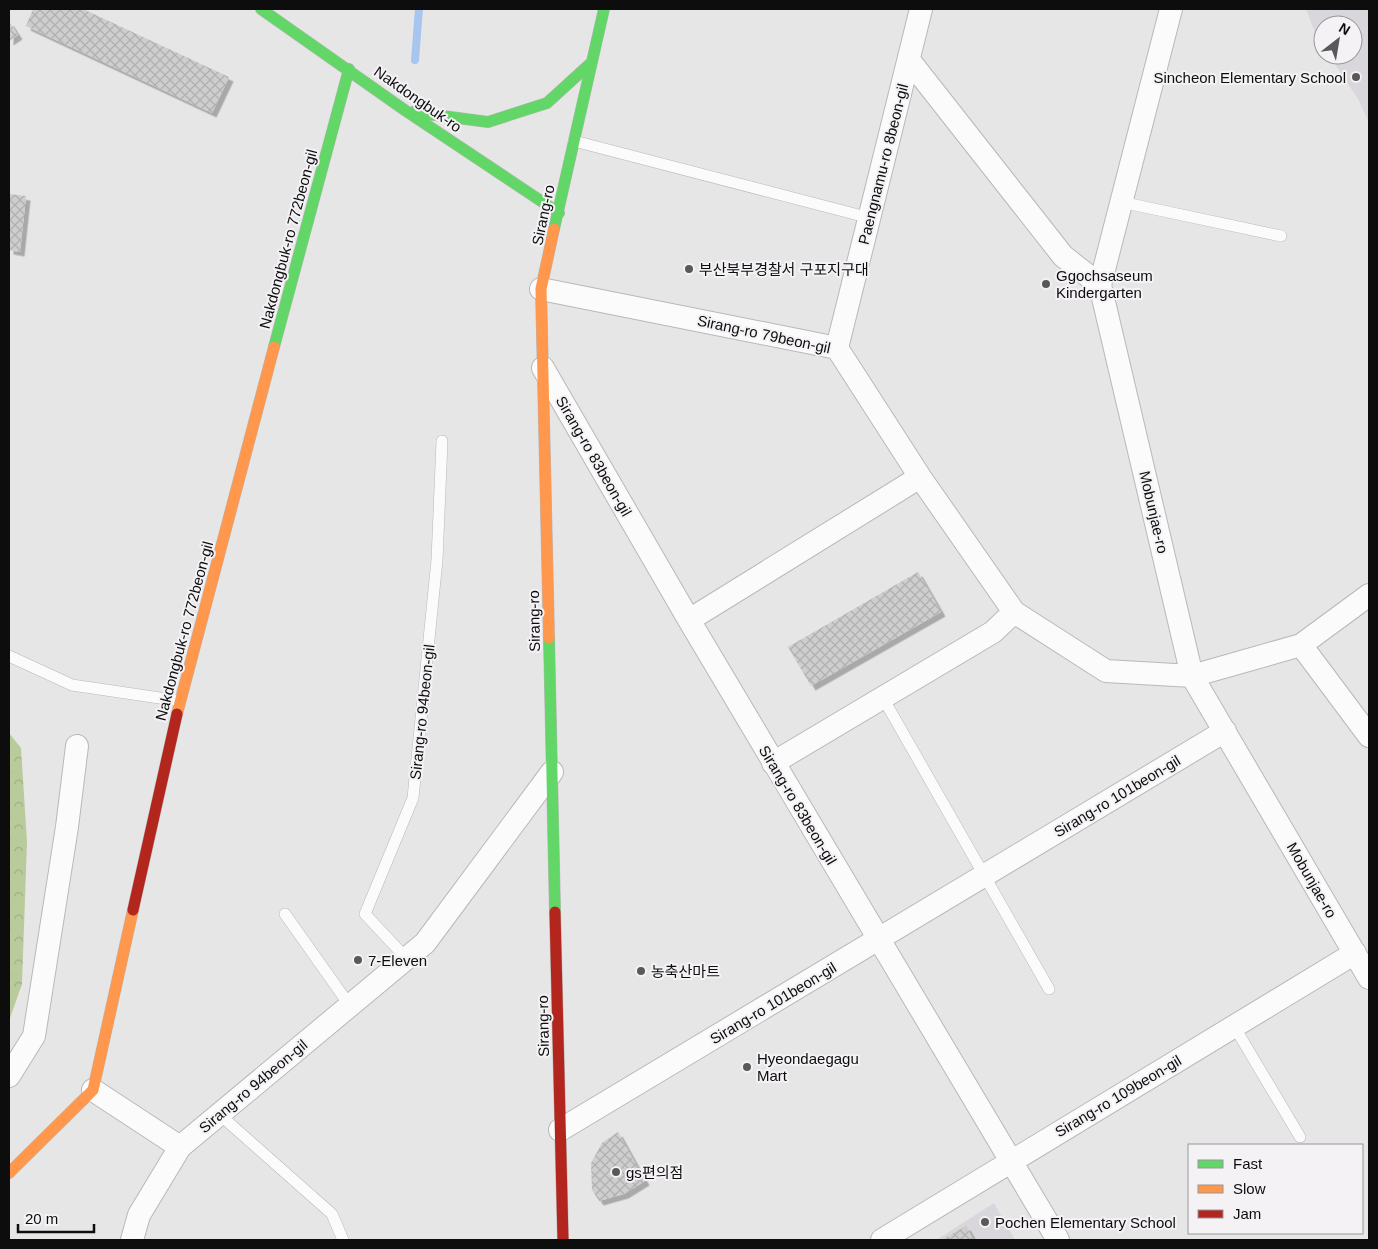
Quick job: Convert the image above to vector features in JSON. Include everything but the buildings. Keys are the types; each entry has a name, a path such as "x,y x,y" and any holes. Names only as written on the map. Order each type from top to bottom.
{"main road":[{"name":"Sirang-ro","path":"563,1240 541,290 604,9"},
{"name":"Nakdongbuk-ro","path":"266,10 406,111 559,213"},
{"path":"406,111 488,122 547,103 592,62"},
{"name":"Nakdongbuk-ro 772beon-gil","path":"93,1090 180,702 349,69"},
{"path":"9,1173 93,1090"}],"street":[{"name":"Paengnamu-ro 8beon-gil","path":"837,348 922,9"},
{"name":"Mobunjae-ro","path":"1171,9 1100,285 1192,676 1369,978"},
{"path":"909,60 1063,256 1100,285"},
{"name":"Sirang-ro 79beon-gil","path":"541,290 837,348 920,477 1014,612 1106,671 1192,676 1301,645"},
{"name":"Sirang-ro 83beon-gil","path":"543,368 773,763 1058,1240"},
{"path":"689,620 920,477"},
{"path":"1369,595 1301,645 1369,736"},
{"path":"773,763 993,632 1014,612"},
{"name":"Sirang-ro 101beon-gil","path":"560,1130 1225,732"},
{"path":"9,1076 34,1036 67,828 77,746"},
{"name":"Sirang-ro 94beon-gil","path":"132,1240 139,1215 180,1147 425,943 552,772"},
{"name":"Sirang-ro 109beon-gil","path":"882,1240 1355,953"},
{"path":"93,1090 180,1147"}],"lane":[{"path":"574,140 870,218"},
{"path":"1121,202 1281,236"},
{"name":"Sirang-ro 94beon-gil","path":"407,959 365,914 413,798 437,560 442,441"},
{"path":"9,656 72,685 180,702"},
{"path":"883,698 1049,989"},
{"path":"285,914 350,1006"},
{"path":"1234,1026 1300,1137"},
{"path":"219,1114 332,1214 343,1240"}],"shaded area":[{"path":"1306,9 1369,9 1369,123 1358,99 1336,65 1363,65 1363,15 1313,15 1313,27"},
{"name":"Pochen Elementary School","path":"994,1203 1015,1240 936,1240"}],"green space":[{"path":"9,733 21,748 27,842 22,984 9,1021"}],"waterway":[{"path":"415,60 419,9"}],"traffic: fast":[{"path":"261,9 406,111 559,213"},
{"path":"554,229 604,9"},
{"path":"413,112 488,122 547,103 592,62"},
{"path":"274,347 349,69"},
{"path":"549,638 555,912"}],"traffic: slow":[{"path":"549,638 541,289 554,229"},
{"path":"177,714 274,347"},
{"path":"9,1173 93,1090 133,910"}],"traffic: jam":[{"path":"133,910 177,714"},
{"path":"555,912 563,1240"}],"place":[{"name":"Sincheon Elementary School","path":"1356,77"},
{"name":"부산북부경찰서 구포지구대","path":"689,269"},
{"name":"Ggochsaseum Kindergarten","path":"1046,284"},
{"name":"7-Eleven","path":"358,960"},
{"name":"농축산마트","path":"641,971"},
{"name":"Hyeondaegagu Mart","path":"747,1067"},
{"name":"gs편의점","path":"616,1172"},
{"name":"Pochen Elementary School","path":"985,1222"}]}
